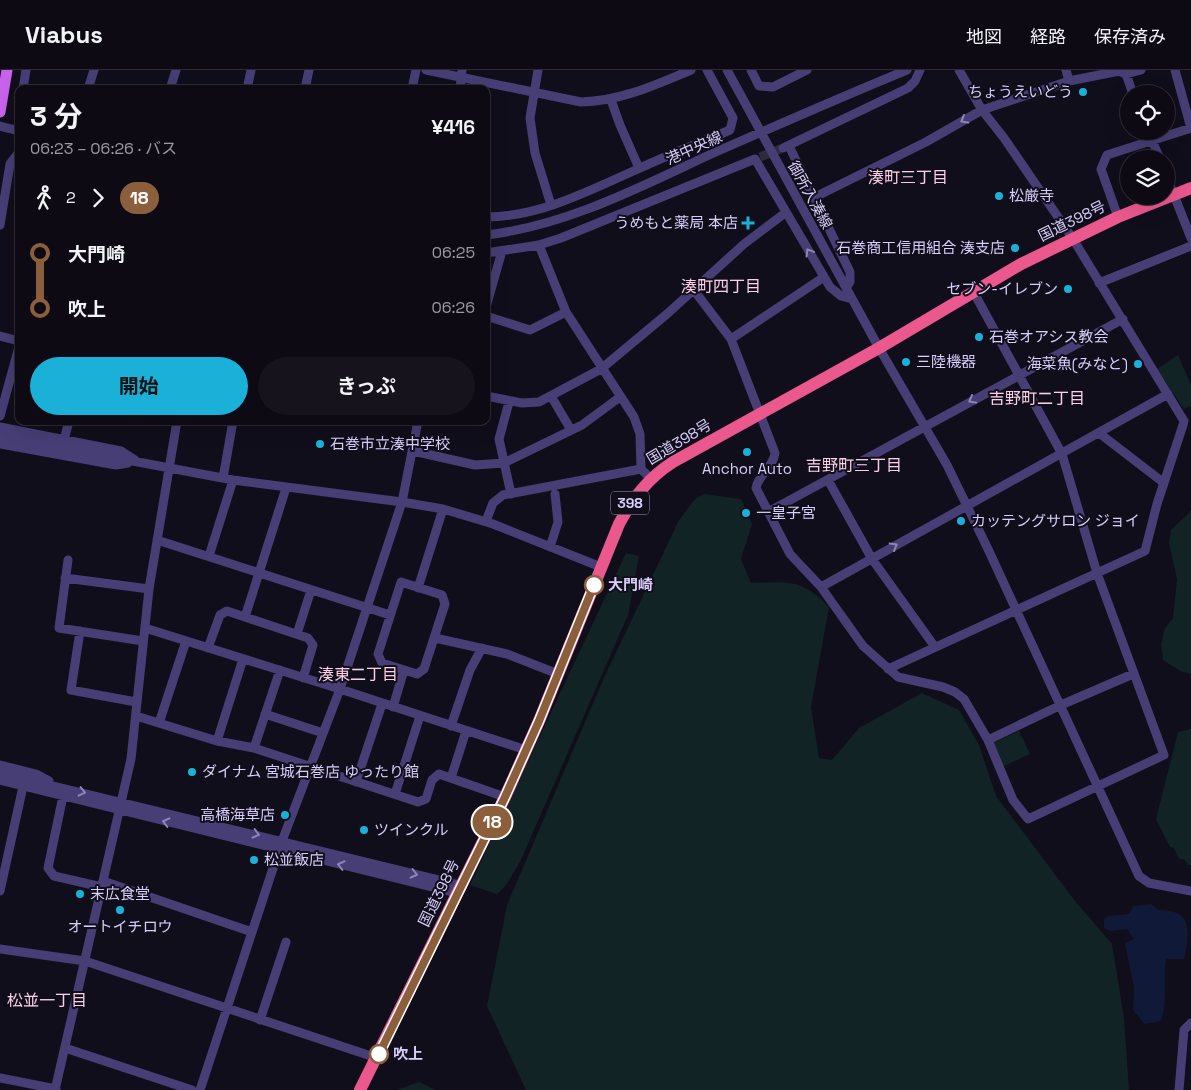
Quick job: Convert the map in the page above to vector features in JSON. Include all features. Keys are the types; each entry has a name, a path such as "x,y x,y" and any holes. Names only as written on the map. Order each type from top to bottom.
{"highway":[{"name":"国道398号","path":"1175,195 1191,188"},
{"name":"国道398号","path":"360,1090 505,797 558,674 601,567 645,474 673,462 880,348 973,292 1073,239 1118,217 1149,205"}],"main road":[{"path":"0,112 7,70"}],"street":[{"path":"24,85 26,70"},
{"path":"89,85 94,70"},
{"path":"171,85 176,70"},
{"path":"248,85 251,70"},
{"path":"306,85 309,70"},
{"path":"413,85 416,70"},
{"path":"426,70 461,74 581,102 611,100 646,89 691,70"},
{"path":"538,70 530,118 535,152 551,205"},
{"path":"490,217 502,217 551,205 730,130 733,118 707,70"},
{"name":"御所入湊線","path":"727,70 852,299 925,427 966,505 1141,879 1149,883 1191,891"},
{"path":"751,70 760,86 773,87 807,70"},
{"name":"港中央線","path":"490,235 517,232 549,224 650,183 908,70"},
{"path":"846,288 850,282 850,272 786,147 908,88 920,70"},
{"path":"888,669 1145,551 1184,421 1073,239 1004,138 982,110 959,70"},
{"path":"1066,70 1070,82"},
{"path":"812,198 926,142 982,110 1070,82 1119,71 1126,74 1141,70"},
{"path":"1118,217 1101,169 1107,155 1191,128 1175,70"},
{"path":"1126,74 1130,85"},
{"path":"611,100 639,168"},
{"path":"0,126 15,129"},
{"path":"1152,141 1156,150"},
{"path":"0,225 10,164 15,157"},
{"path":"490,252 502,252 561,238 757,158 824,278 834,292 852,299"},
{"path":"1175,198 1191,238"},
{"path":"490,397 510,402 532,403 551,396 601,368 667,314 744,244 786,213"},
{"path":"486,521 493,503 503,496 645,474 640,434 634,417 566,312 539,244"},
{"path":"1099,283 1191,246"},
{"path":"490,293 502,252"},
{"path":"731,339 824,278"},
{"path":"693,289 731,339 774,453 772,465 756,488 770,511 790,554 821,587 863,646 888,669 898,677 955,692 971,707 988,740 1013,800 1028,819 1164,754 1097,573 1062,454 973,292"},
{"path":"490,317 530,330 566,312"},
{"path":"770,511 1123,319"},
{"path":"0,336 15,340"},
{"path":"0,416 15,362"},
{"path":"821,587 1168,394"},
{"path":"551,396 570,430"},
{"path":"413,451 475,465 504,463 582,425 620,397"},
{"path":"510,402 499,439 511,494"},
{"path":"64,440 68,425"},
{"path":"0,1078 56,1090 131,759 149,589 176,425"},
{"path":"223,478 232,425"},
{"path":"200,1090 280,845 340,689 402,502 417,425"},
{"path":"0,427 121,451 138,462"},
{"path":"1099,433 1164,484"},
{"path":"0,436 233,480 443,509 486,521 601,567"},
{"path":"0,444 116,465 138,462"},
{"path":"209,556 233,480"},
{"path":"828,480 872,559 935,647"},
{"path":"245,617 286,488"},
{"path":"550,547 558,522 555,494"},
{"path":"418,588 443,509"},
{"path":"158,540 390,615"},
{"path":"68,560 58,628 143,641"},
{"path":"65,578 149,589"},
{"path":"401,582 442,596 445,604 435,638 424,669 417,674 382,663 378,654 390,615 401,582"},
{"path":"297,634 311,590"},
{"path":"208,648 220,615 227,611 308,638 313,645 303,678"},
{"path":"145,628 526,750"},
{"path":"80,632 72,690 136,702"},
{"path":"435,638 506,654 558,674"},
{"path":"159,723 186,641"},
{"path":"451,726 470,670 482,648"},
{"path":"217,741 243,659"},
{"path":"254,748 280,670"},
{"path":"393,707 404,670"},
{"path":"988,740 1061,705 1133,674"},
{"path":"356,782 382,704"},
{"path":"266,714 324,733"},
{"path":"136,716 217,741 254,748 418,802 426,799 432,780 439,774 505,797"},
{"path":"395,794 420,716"},
{"path":"451,778 466,731"},
{"path":"0,765 36,774 60,792"},
{"path":"0,773 60,792"},
{"path":"0,780 120,806 458,889"},
{"path":"0,786 22,791 60,792"},
{"path":"0,891 22,791"},
{"path":"60,792 48,868 54,876 102,884 252,932"},
{"path":"260,1020 286,942"},
{"path":"0,949 85,961 377,1058"},
{"path":"1179,1090 1184,1030 1191,1023"},
{"path":"65,1048 192,1090"}],"shaded area":[{"path":"1178,355 1191,385 1191,406 1184,409 1157,369"},
{"path":"704,494 741,499 752,524 741,559 751,583 775,582 802,586 829,607 811,707 819,758 832,760 859,728 922,693 959,710 979,745 996,796 1075,901 1112,944 1124,1018 1129,1090 526,1090 487,1006 507,905 603,680 679,520 695,499"},
{"path":"1191,511 1191,674 1180,671 1163,660 1161,644 1165,628 1173,618 1177,579 1169,543 1171,530"},
{"path":"626,553 639,556 628,615 520,862 506,885 497,894 470,885"},
{"path":"1191,729 1191,865 1188,865 1184,859 1179,859 1174,848 1170,847 1156,819 1178,732"},
{"path":"1019,731 1030,754 1004,766 993,743"},
{"path":"419,1082 436,1090 397,1090"}],"water":[{"path":"1151,904 1158,910 1177,913 1183,917 1188,930 1188,939 1184,959 1166,959 1164,1005 1161,1021 1145,1024 1133,1010 1134,988 1125,943 1134,939 1127,929 1110,931 1104,928 1104,920 1108,916 1129,914 1134,906"}],"tunnel":[{"path":"760,157 783,148"}],"bus line":[{"name":"18","path":"379,1054 413,987 460,885 505,797 539,721 594,585"}],"place":[{"name":"ちょうえいどう","path":"1083,92"},
{"name":"松厳寺","path":"999,196"},
{"name":"うめもと薬局 本店","path":"748,223"},
{"name":"石巻商工信用組合 湊支店","path":"1015,248"},
{"name":"セブン-イレブン","path":"1068,289"},
{"name":"石巻オアシス教会","path":"979,337"},
{"name":"三陸機器","path":"906,362"},
{"name":"海菜魚(みなと)","path":"1138,364"},
{"name":"石巻市立湊中学校","path":"320,444"},
{"name":"Anchor Auto","path":"747,452"},
{"name":"一皇子宮","path":"746,513"},
{"name":"カッテングサロン ジョイ","path":"961,521"},
{"name":"大門崎","path":"594,585"},
{"name":"ダイナム 宮城石巻店 ゆったり館","path":"192,772"},
{"name":"高橋海草店","path":"285,815"},
{"name":"ツインクル","path":"364,830"},
{"name":"松並飯店","path":"254,860"},
{"name":"末広食堂","path":"80,894"},
{"name":"オートイチロウ","path":"120,910"},
{"name":"吹上","path":"379,1054"}],"district":[{"name":"湊町三丁目","path":"908,177"},
{"name":"湊町四丁目","path":"721,286"},
{"name":"吉野町二丁目","path":"1037,398"},
{"name":"吉野町三丁目","path":"854,465"},
{"name":"湊東二丁目","path":"358,674"},
{"name":"松並一丁目","path":"47,1000"}]}
